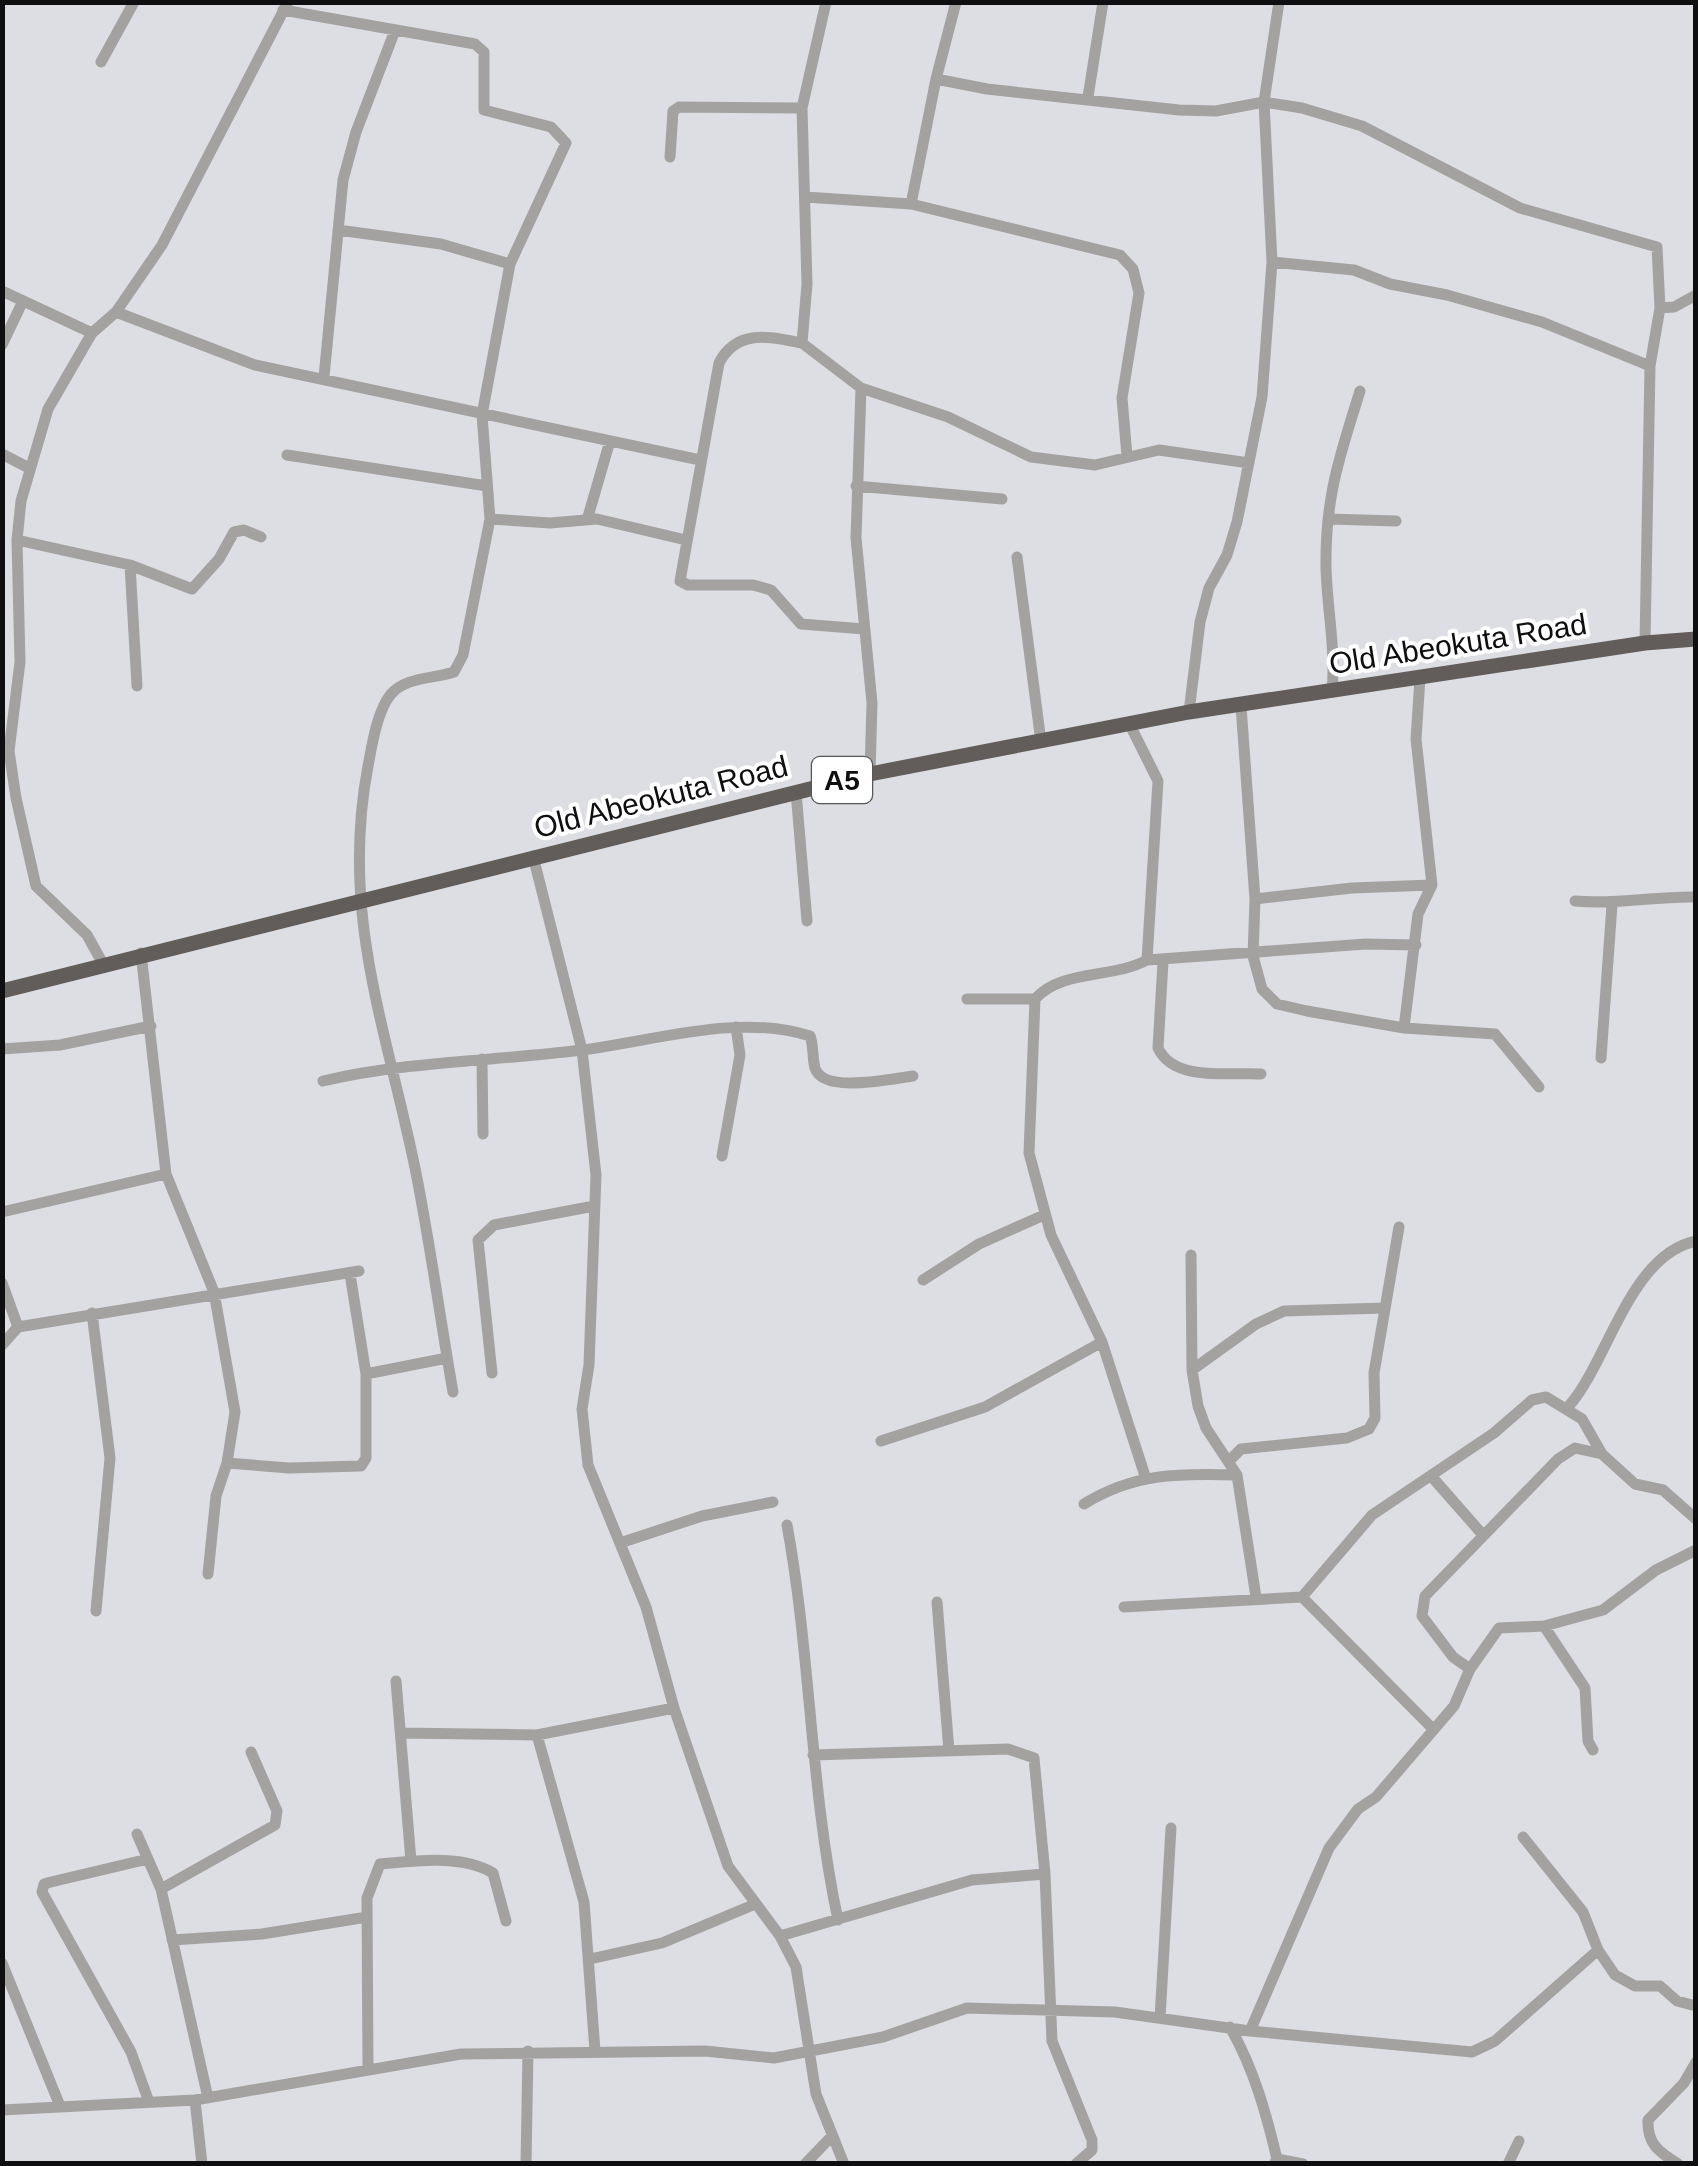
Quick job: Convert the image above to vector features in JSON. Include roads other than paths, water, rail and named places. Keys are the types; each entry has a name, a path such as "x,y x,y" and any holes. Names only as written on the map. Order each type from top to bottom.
{"highway":[{"name":"Old Abeokuta Road","path":"2,990 358,898 870,774 1189,712 1645,643 1696,639"}],"street":[{"path":"101,62 134,2"},
{"path":"802,343 802,108 826,2"},
{"path":"911,204 956,2"},
{"path":"1088,97 1103,2"},
{"path":"1189,712 1200,622 1208,588 1227,556 1262,397 1272,262 1264,102 1280,2"},
{"path":"102,962 88,935 42,894 33,878 6,752 20,662 17,540 29,468 48,409 92,333 116,312 172,226 285,5 394,33 474,44 484,52 484,110 551,127 564,137 565,150 510,264 482,415 490,520 463,655 454,672 407,682 390,696 373,740 361,802 358,898 366,962 423,1208 453,1392"},
{"path":"324,377 343,180 356,132 394,33"},
{"path":"936,79 987,89 1216,111 1264,102 1302,108 1362,126 1520,208 1658,247 1667,307 1650,366 1645,643"},
{"path":"670,157 673,110 679,106 802,108"},
{"path":"805,197 911,204 1120,255 1133,269 1139,293 1122,398 1127,456"},
{"path":"338,230 441,244 510,264"},
{"path":"1272,262 1354,270 1390,284 1464,299 1542,322 1650,366"},
{"path":"2,291 22,304 92,333"},
{"path":"1667,307 1696,295"},
{"path":"2,346 22,304"},
{"path":"1667,307 1696,305"},
{"path":"116,312 255,365 700,460"},
{"path":"864,629 801,624 771,590 754,585 688,586 680,581 678,573 700,460 725,352 760,335 802,343 861,388 948,417 1031,456 1095,465 1159,450 1249,463"},
{"path":"861,388 856,486 872,703 870,774"},
{"path":"1332,692 1336,648 1326,569 1328,519 1334,467 1360,391"},
{"path":"586,520 610,441"},
{"path":"2,454 29,468"},
{"path":"287,454 487,486"},
{"path":"856,486 1002,500"},
{"path":"1328,519 1396,521"},
{"path":"490,520 617,522 686,540"},
{"path":"17,540 130,565 163,581 194,589 234,532 244,530 261,537"},
{"path":"1017,557 1041,742"},
{"path":"130,565 137,686"},
{"path":"1404,1028 1418,914 1432,885 1416,739 1420,678"},
{"path":"1241,706 1255,899 1253,956 1262,989 1277,1004 1404,1028 1495,1034 1540,1087"},
{"path":"1130,725 1158,780 1147,960"},
{"path":"796,792 807,921"},
{"path":"533,856 582,1050 596,1175 582,1438 588,1465 646,1606 674,1708 728,1866 753,1905 780,1936 796,1967 816,2094 844,2164"},
{"path":"1255,899 1352,888 1432,885"},
{"path":"1575,901 1612,904 1650,896 1696,896"},
{"path":"1601,1058 1612,904"},
{"path":"1146,1476 1102,1342 1044,1215 1029,1153 1035,999 1048,985 1133,967 1147,960 1253,956 1366,944 1416,945"},
{"path":"141,953 166,1174 214,1292 235,1412 228,1464 216,1496 208,1574"},
{"path":"1162,962 1158,1048 1164,1060 1180,1070 1261,1074"},
{"path":"967,999 1035,999"},
{"path":"2,1049 60,1045 151,1026"},
{"path":"722,1156 740,1055 736,1027"},
{"path":"323,1081 389,1066 582,1050 736,1027 810,1036 815,1068 822,1079 835,1084 913,1076"},
{"path":"482,1059 483,1134"},
{"path":"2,1212 166,1174"},
{"path":"492,1373 478,1240 482,1232 494,1225 594,1206"},
{"path":"923,1280 979,1244 1044,1215"},
{"path":"1230,1460 1241,1450 1346,1438 1369,1429 1375,1418 1374,1373 1399,1227"},
{"path":"1568,1407 1625,1308 1656,1266 1678,1245 1696,1242"},
{"path":"1191,1255 1192,1370 1206,1428 1237,1475 1256,1597"},
{"path":"2,1345 18,1328 214,1292 354,1273 366,1374 366,1458 361,1466 289,1468 228,1464"},
{"path":"2,1284 18,1328"},
{"path":"1192,1370 1256,1324 1284,1311 1385,1308"},
{"path":"92,1314 110,1458 96,1611"},
{"path":"881,1441 985,1408 1102,1342"},
{"path":"366,1374 447,1358"},
{"path":"1302,1597 1372,1515 1432,1477 1532,1400 1546,1397 1582,1419 1602,1454 1634,1484 1663,1490 1696,1519"},
{"path":"1470,1670 1436,1639 1422,1616 1425,1596 1558,1459 1575,1448 1602,1454"},
{"path":"1084,1504 1113,1486 1146,1476 1237,1475"},
{"path":"1432,1477 1483,1535"},
{"path":"620,1543 702,1516 773,1502"},
{"path":"786,1525 798,1588 823,1851 838,1920"},
{"path":"1250,2031 1328,1848 1358,1809 1376,1797 1454,1706 1470,1670 1499,1628 1517,1624 1544,1626 1603,1610 1656,1570 1696,1550"},
{"path":"1124,1607 1302,1597 1433,1730"},
{"path":"938,1602 949,1750"},
{"path":"1544,1626 1585,1688 1588,1741 1594,1750"},
{"path":"396,1681 411,1861"},
{"path":"401,1733 538,1735 674,1708"},
{"path":"538,1735 584,1902 595,2051"},
{"path":"813,1755 1008,1749 1034,1758 1045,1874 1049,2008 1060,2069 1092,2140 1092,2150 1076,2164"},
{"path":"161,1889 275,1826 277,1812 251,1752"},
{"path":"1160,2018 1171,1828"},
{"path":"137,1834 161,1889 208,2098"},
{"path":"1523,1837 1583,1912 1598,1950 1615,1974 1635,1986 1660,1986 1678,2001 1696,2006"},
{"path":"148,1859 50,1882 44,1884 42,1892 132,2052 149,2102"},
{"path":"368,2069 366,1916 372,1877 380,1864 411,1861 481,1866 493,1873 506,1921"},
{"path":"780,1936 972,1880 1045,1874"},
{"path":"590,1959 662,1943 753,1905"},
{"path":"172,1940 262,1934 366,1916"},
{"path":"2,2110 194,2100 461,2054 705,2050 774,2058 883,2036 926,2018 968,2008 1049,2008 1472,2052 1495,2041 1598,1950"},
{"path":"2,1963 60,2106"},
{"path":"1230,2027 1247,2057 1276,2162 1303,2164"},
{"path":"526,2164 528,2050"},
{"path":"1678,2164 1655,2157 1648,2120 1684,2083 1696,2062"},
{"path":"194,2100 202,2164"},
{"path":"805,2164 832,2136"},
{"path":"1508,2164 1519,2141"}]}
